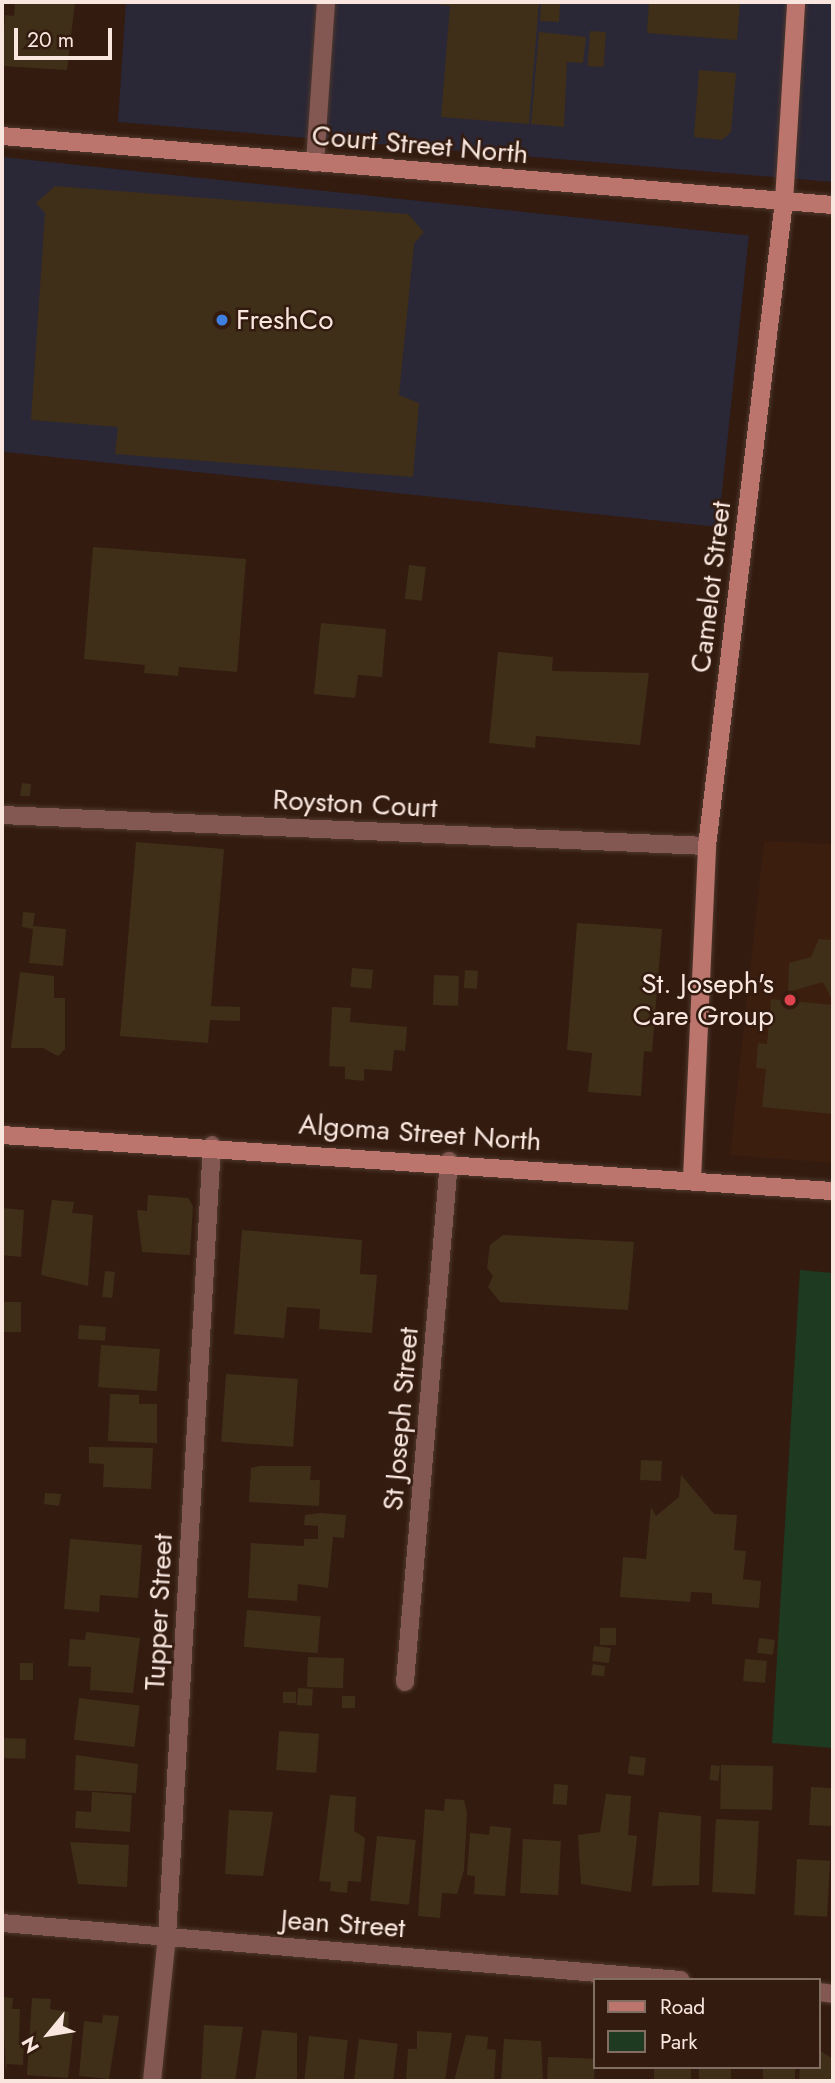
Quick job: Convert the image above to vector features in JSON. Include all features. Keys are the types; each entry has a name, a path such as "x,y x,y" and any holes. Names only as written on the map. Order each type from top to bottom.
{"street":[{"path":"315,163 326,2"},
{"name":"Camelot Street","path":"692,1180 707,846 784,201 796,2"},
{"name":"Court Street North","path":"2,136 833,205"},
{"name":"Royston Court","path":"2,815 707,846"},
{"name":"Algoma Street North","path":"2,1135 212,1145 833,1191"},
{"name":"Tupper Street","path":"152,2081 167,1937 212,1145"},
{"name":"St Joseph Street","path":"405,1682 449,1161"},
{"name":"Jean Street","path":"2,1923 657,1978"}],"shaded area":[{"path":"126,2 833,2 833,182 118,122"},
{"path":"2,157 749,236 718,527 2,452"},
{"name":"St. Joseph's Care Group","path":"764,841 833,844 833,1163 730,1155"}],"green space":[{"path":"800,1270 833,1273 833,1748 772,1743"}],"building":[{"path":"15,2 75,2 67,70 2,66 5,15 14,16"},
{"path":"422,2 539,2 529,124 441,117 450,6"},
{"path":"649,2 740,2 737,40 647,33"},
{"path":"541,3 560,4 559,22 540,21"},
{"path":"590,31 606,32 604,67 588,66"},
{"path":"539,32 586,37 583,63 567,62 564,127 531,124"},
{"path":"699,70 736,73 731,132 722,140 694,137"},
{"name":"FreshCo","path":"55,186 408,214 424,232 414,244 399,395 419,403 413,477 115,454 118,427 31,420 45,213 36,203"},
{"path":"93,547 246,559 237,672 179,667 178,676 144,673 145,665 84,659"},
{"path":"409,565 426,567 422,601 405,599"},
{"path":"321,623 386,629 382,677 358,675 355,698 314,694"},
{"path":"498,652 553,657 552,671 649,673 640,745 536,736 535,748 489,743"},
{"path":"22,783 31,784 30,796 20,796"},
{"path":"136,842 224,849 211,1006 240,1007 240,1021 210,1020 208,1043 120,1036"},
{"path":"23,912 35,913 33,926 66,929 63,966 29,963 33,929 22,927"},
{"path":"577,923 662,929 652,1052 644,1051 641,1096 588,1092 592,1053 567,1050"},
{"path":"819,939 833,940 833,1001 823,982 788,992 789,963 811,957"},
{"path":"352,968 373,970 371,989 350,987"},
{"path":"465,970 478,971 477,989 464,988"},
{"path":"20,972 54,976 54,998 65,998 65,1049 58,1056 43,1048 11,1048"},
{"path":"434,975 459,976 458,1006 433,1005"},
{"path":"771,999 833,1005 833,1114 762,1107 766,1069 756,1068 758,1043 767,1044"},
{"path":"332,1007 351,1008 350,1022 407,1027 405,1051 394,1050 392,1071 364,1069 364,1081 345,1079 345,1067 329,1066"},
{"path":"148,1195 188,1198 193,1206 190,1255 142,1252 137,1210 147,1211"},
{"path":"52,1200 74,1202 72,1213 93,1215 88,1286 41,1275"},
{"path":"2,1208 24,1210 21,1257 2,1255"},
{"path":"242,1230 362,1240 360,1274 377,1275 372,1333 319,1329 320,1309 287,1307 284,1338 234,1334"},
{"path":"503,1235 634,1242 628,1310 500,1302 488,1287 493,1276 487,1268 490,1245"},
{"path":"105,1271 115,1272 112,1298 102,1297"},
{"path":"2,1302 21,1302 21,1332 2,1332"},
{"path":"79,1325 106,1327 105,1341 78,1339"},
{"path":"101,1345 160,1349 157,1391 98,1387"},
{"path":"226,1374 298,1379 293,1447 221,1442"},
{"path":"110,1394 139,1395 139,1404 157,1404 157,1443 108,1441"},
{"path":"89,1447 153,1448 151,1489 103,1487 104,1464 89,1463"},
{"path":"641,1460 662,1461 661,1481 640,1480"},
{"path":"311,1466 310,1480 320,1480 319,1506 249,1502 251,1468"},
{"path":"681,1475 714,1514 737,1515 734,1550 746,1551 743,1579 761,1581 759,1608 712,1604 712,1593 691,1592 690,1602 620,1597 623,1557 646,1559 651,1507 656,1516 679,1497"},
{"path":"45,1493 61,1494 59,1506 44,1504"},
{"path":"305,1515 346,1515 344,1538 333,1537 328,1588 298,1584 297,1601 248,1598 251,1543 304,1546 304,1539 318,1539 318,1526 304,1525"},
{"path":"70,1539 142,1545 138,1598 100,1595 99,1612 64,1609"},
{"path":"247,1610 321,1616 317,1653 244,1647"},
{"path":"600,1628 616,1628 616,1645 600,1645"},
{"path":"86,1632 140,1638 133,1693 90,1690 91,1667 68,1666 70,1639 85,1640"},
{"path":"759,1638 775,1640 773,1655 757,1653"},
{"path":"594,1646 611,1648 609,1663 592,1661"},
{"path":"308,1657 344,1658 343,1688 307,1687"},
{"path":"745,1659 767,1661 765,1683 743,1681"},
{"path":"20,1663 33,1663 33,1680 20,1680"},
{"path":"593,1664 605,1666 604,1676 591,1675"},
{"path":"298,1688 313,1689 312,1706 297,1705"},
{"path":"283,1692 296,1692 296,1703 283,1703"},
{"path":"342,1696 355,1696 355,1708 342,1708"},
{"path":"79,1698 140,1705 134,1747 74,1740"},
{"path":"279,1731 319,1734 316,1773 276,1770"},
{"path":"2,1738 26,1739 25,1759 2,1758"},
{"path":"76,1755 138,1764 136,1793 74,1790"},
{"path":"630,1756 646,1758 644,1776 628,1774"},
{"path":"711,1765 720,1766 718,1781 709,1780"},
{"path":"721,1765 773,1766 772,1810 720,1809"},
{"path":"554,1784 568,1785 567,1805 553,1804"},
{"path":"811,1787 833,1788 831,1826 809,1825"},
{"path":"92,1792 132,1795 130,1832 75,1828 76,1811 91,1812"},
{"path":"606,1794 631,1796 628,1835 637,1836 631,1892 581,1884 578,1835 600,1832"},
{"path":"330,1795 356,1797 354,1831 365,1838 361,1882 348,1881 347,1893 330,1891 331,1882 319,1881"},
{"path":"445,1799 464,1800 467,1813 464,1870 457,1894 442,1893 440,1918 418,1916 425,1809 444,1811"},
{"path":"229,1810 273,1812 263,1876 225,1874"},
{"path":"659,1812 701,1816 699,1885 652,1886"},
{"path":"716,1819 759,1821 755,1894 712,1892"},
{"path":"490,1826 511,1828 505,1896 474,1894 475,1876 467,1875 470,1833 489,1835"},
{"path":"377,1836 416,1840 409,1905 370,1901"},
{"path":"523,1839 561,1841 558,1895 520,1893"},
{"path":"70,1842 129,1845 127,1887 78,1884"},
{"path":"797,1859 830,1861 827,1917 794,1915"},
{"path":"2,1997 13,1998 12,2009 20,2009 19,2041 24,2041 23,2065 7,2064 6,2072"},
{"path":"32,1998 51,1999 50,2009 69,2012 68,2033 73,2034 68,2078 27,2075"},
{"path":"103,2015 119,2016 109,2079 79,2076 84,2021 102,2023"},
{"path":"204,2025 243,2027 235,2081 201,2081"},
{"path":"262,2030 297,2033 297,2081 255,2081"},
{"path":"417,2031 452,2033 445,2081 406,2081 408,2049 417,2049"},
{"path":"466,2035 488,2037 487,2049 496,2050 494,2081 454,2081"},
{"path":"309,2036 348,2040 343,2081 304,2081"},
{"path":"359,2039 398,2044 393,2081 354,2081"},
{"path":"504,2039 541,2041 543,2081 501,2081"},
{"path":"821,2051 833,2059 833,2081 799,2081 800,2069 821,2069"},
{"path":"548,2057 594,2059 594,2081 547,2081"},
{"path":"654,2069 691,2069 691,2081 654,2081"},
{"path":"699,2069 731,2069 731,2081 699,2081"},
{"path":"763,2069 795,2069 795,2081 763,2081"}],"place":[{"name":"FreshCo","path":"222,320"},
{"name":"St. Joseph's Care Group","path":"790,1000"}]}
